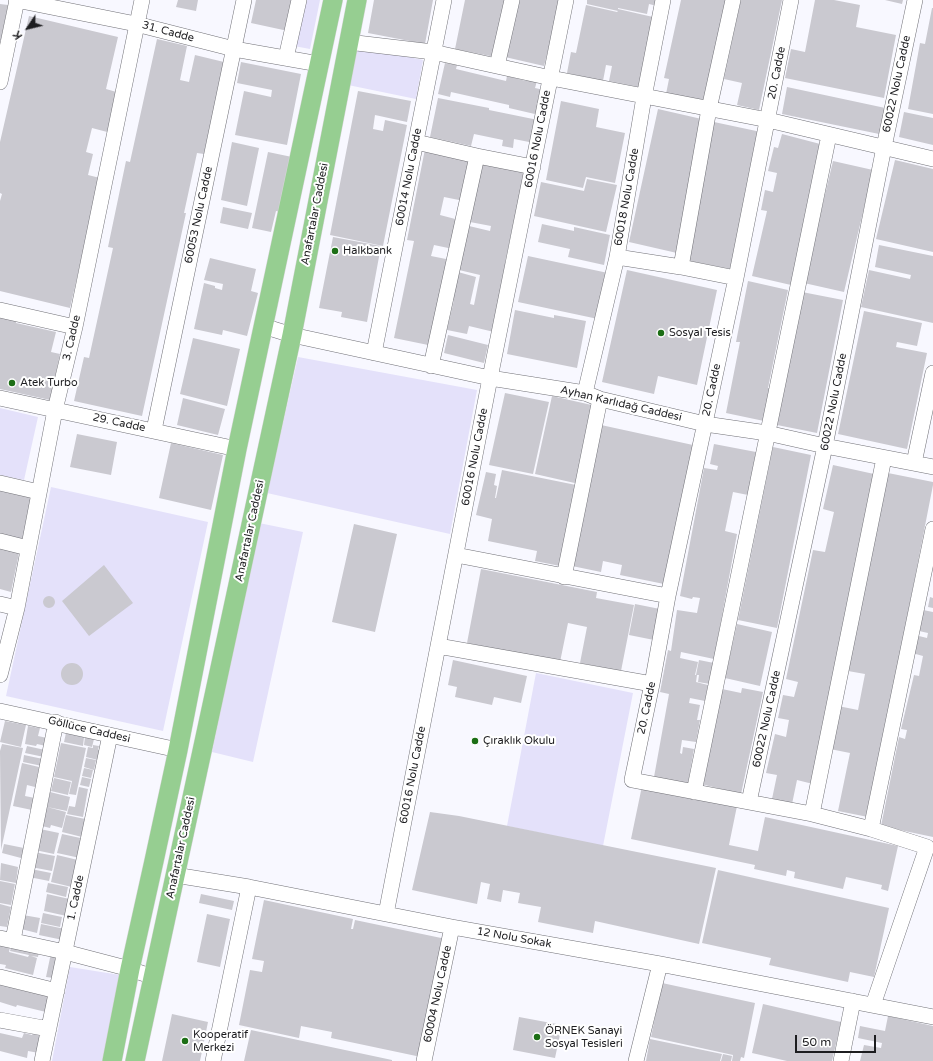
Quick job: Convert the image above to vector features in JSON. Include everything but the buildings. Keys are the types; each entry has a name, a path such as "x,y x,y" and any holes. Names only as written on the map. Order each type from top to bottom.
{"main road":[{"path":"112,1061 130,969 178,750 237,449 333,0"},
{"name":"Anafartalar Caddesi","path":"135,1061 292,335 357,0"},
{"path":"178,750 201,756"}],"street":[{"name":"31. Cadde","path":"16,0 136,24 234,49 319,64"},
{"path":"0,82 16,0"},
{"name":"3. Cadde","path":"0,675 17,608 55,410 75,327 142,0"},
{"name":"60053 Nolu Cadde","path":"154,430 244,0"},
{"path":"286,58 299,0"},
{"name":"60014 Nolu Cadde","path":"374,353 444,0"},
{"path":"497,66 512,0"},
{"name":"60016 Nolu Cadde","path":"386,914 490,378 566,0"},
{"name":"60018 Nolu Cadde","path":"585,393 617,257 644,97 663,0"},
{"path":"681,267 709,109 733,0"},
{"name":"20. Cadde","path":"694,792 632,780 668,596 736,278 791,0"},
{"name":"60022 Nolu Cadde","path":"749,802 825,446 915,0"},
{"path":"348,42 434,52 644,97 768,120 933,159"},
{"path":"829,135 694,792 812,814 871,829 930,847 873,1005"},
{"path":"416,142 533,167"},
{"path":"431,366 477,156"},
{"path":"617,257 681,267 736,278"},
{"path":"0,310 75,327"},
{"name":"Ayhan Karlıdağ Caddesi","path":"264,326 292,335 431,366 490,378 585,393 600,399 706,424 767,432 825,446 933,467"},
{"path":"914,463 933,373"},
{"name":"29. Cadde","path":"0,398 237,449"},
{"path":"564,577 600,399"},
{"path":"812,814 884,458"},
{"path":"0,483 39,492"},
{"path":"871,829 933,529"},
{"path":"0,542 28,548"},
{"path":"456,555 668,596"},
{"path":"0,604 17,608"},
{"path":"438,646 652,684"},
{"name":"Göllüce Caddesi","path":"0,711 56,722 178,750"},
{"path":"56,722 6,939 65,952 130,969 153,977"},
{"name":"1. Cadde","path":"42,1061 110,735"},
{"name":"12 Nolu Sokak","path":"175,875 248,886 452,927 660,964 933,1017"},
{"path":"213,1061 248,886"},
{"name":"60004 Nolu Cadde","path":"424,1061 452,927"},
{"path":"636,1061 660,964"},
{"path":"0,977 57,991"},
{"path":"841,1061 854,1001"},
{"path":"0,1020 48,1029"}],"shaded area":[{"path":"303,0 320,0 310,49 294,46"},
{"path":"356,46 423,60 416,99 348,85"},
{"path":"298,357 477,390 450,534 267,493"},
{"path":"0,408 38,417 24,480 0,475"},
{"path":"51,487 208,522 163,731 6,696"},
{"path":"259,523 303,532 253,762 212,752"},
{"path":"536,673 633,693 603,846 507,826"},
{"path":"70,967 120,975 103,1061 52,1061"}],"place":[{"name":"Halkbank","path":"335,251"},
{"name":"Sosyal Tesis","path":"661,333"},
{"name":"Atek Turbo","path":"12,383"},
{"name":"Çıraklık Okulu","path":"475,741"},
{"name":"ÖRNEK Sanayi Sosyal Tesisleri","path":"537,1037"},
{"name":"Kooperatif Merkezi","path":"185,1041"}]}
